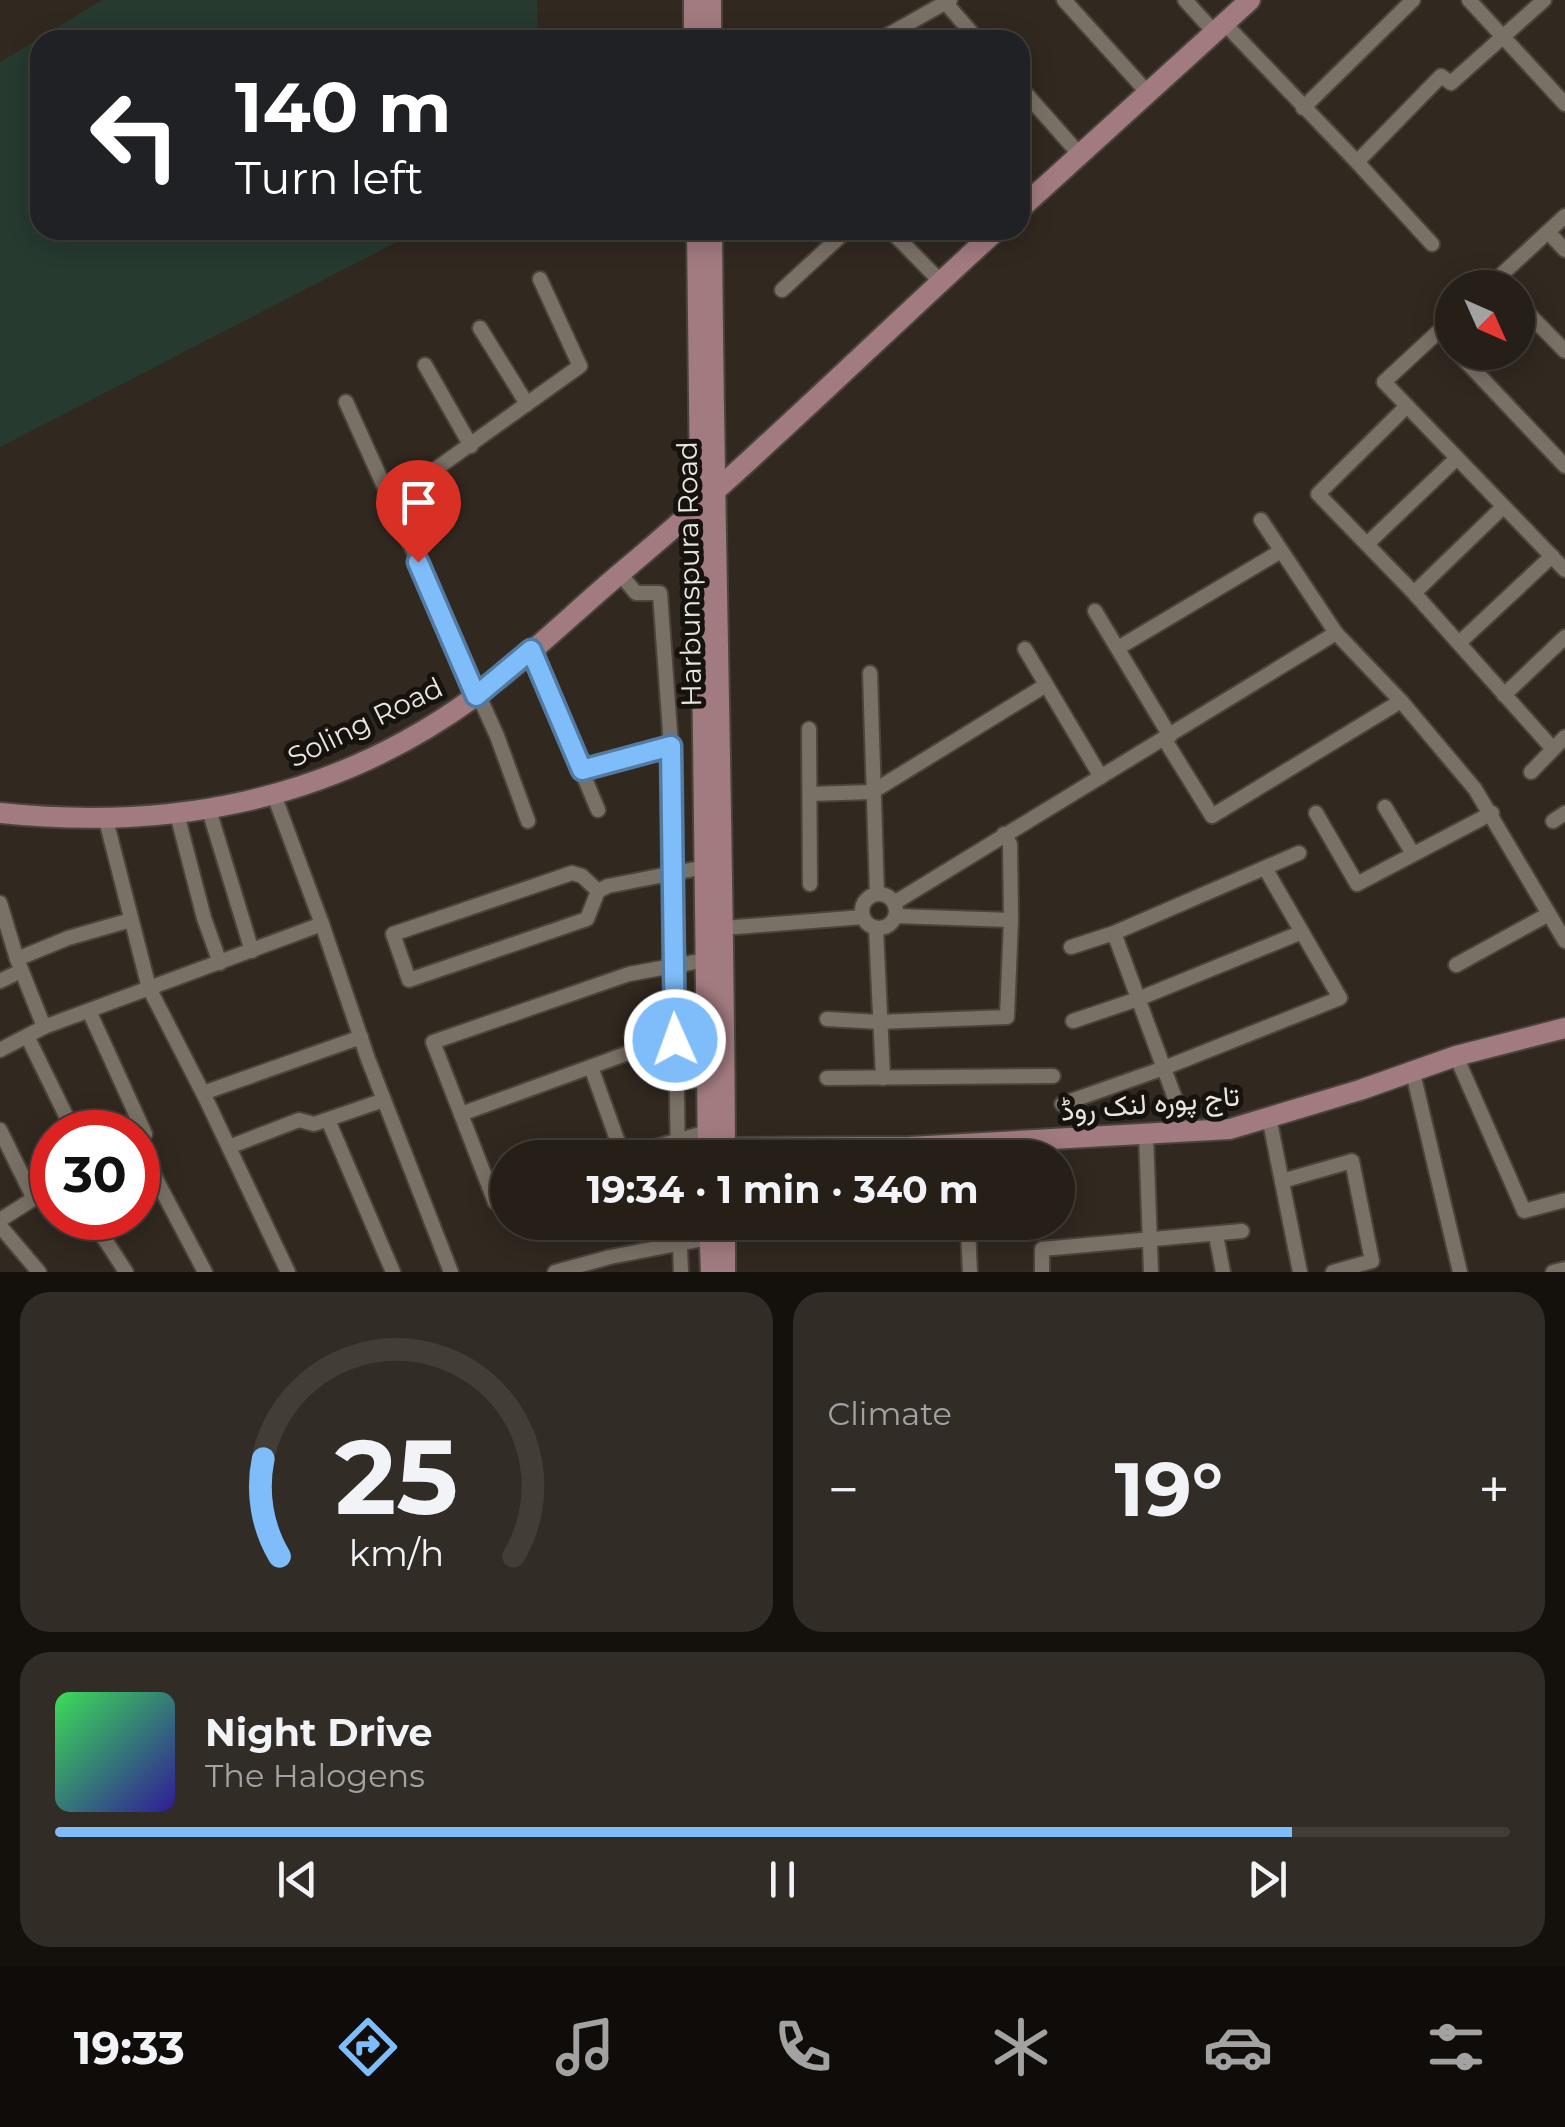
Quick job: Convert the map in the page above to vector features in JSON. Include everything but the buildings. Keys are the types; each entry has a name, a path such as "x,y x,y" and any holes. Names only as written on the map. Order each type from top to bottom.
{"main road":[{"path":"694,0 694,30"},
{"path":"711,0 711,30"},
{"path":"1030,200 1250,0"},
{"name":"Harbunspura Road","path":"697,240 724,928 719,1140"},
{"name":"Harbunspura Road","path":"711,1140 707,1132 705,867 712,240"},
{"name":"Soling Road","path":"0,813 106,820 209,810 274,795 370,756 437,722 476,696 707,500 986,240"},
{"name":"تاج پورہ لنک روڈ","path":"1037,1140 1230,1129 1456,1056 1565,1028"},
{"path":"711,1272 716,1240"},
{"path":"719,1240 725,1272"}],"street":[{"path":"1064,0 1148,93"},
{"path":"1185,0 1303,108 1432,244"},
{"path":"1303,108 1412,0"},
{"path":"1469,0 1565,104"},
{"path":"1357,162 1441,76 1450,83 1544,0"},
{"path":"896,30 946,1 970,30"},
{"path":"1030,98 1080,154"},
{"path":"1510,270 1565,216"},
{"path":"1548,232 1565,250"},
{"path":"782,290 836,240"},
{"path":"900,240 940,282"},
{"path":"391,501 580,366 540,279"},
{"path":"1535,321 1565,352"},
{"path":"480,328 527,404"},
{"path":"1435,335 1384,382 1565,569"},
{"path":"425,365 471,446"},
{"path":"1474,370 1565,466"},
{"path":"346,402 515,780 528,821"},
{"path":"1406,406 1318,494 1553,749"},
{"path":"1367,544 1456,458"},
{"path":"1414,594 1504,507"},
{"path":"1261,520 1336,633 1401,701 1492,813 1565,942"},
{"path":"1118,648 1281,551"},
{"path":"1459,643 1552,556"},
{"path":"620,574 636,593 660,593 671,746 677,1140 707,1132"},
{"path":"1095,611 1212,816 1401,701"},
{"path":"876,928 891,923 895,910 1004,834 1336,633"},
{"path":"1504,695 1565,637"},
{"path":"1025,649 1101,777"},
{"path":"531,650 598,810"},
{"path":"870,673 877,894"},
{"path":"810,794 872,792 1046,685"},
{"path":"809,729 810,884"},
{"path":"1531,772 1565,737"},
{"path":"582,770 671,746"},
{"path":"274,795 360,1037 451,1272"},
{"path":"1384,806 1413,854"},
{"path":"209,810 252,951"},
{"path":"1316,813 1357,884 1492,813"},
{"path":"177,814 220,963"},
{"path":"106,820 149,988 288,1272"},
{"path":"828,1018 880,1022 1008,1017 1010,844 1004,834"},
{"path":"1071,947 1114,933 1300,854"},
{"path":"598,891 582,876 572,873 393,934 408,980 586,918 598,891 608,886 705,867"},
{"path":"1062,1104 1340,998 1265,868"},
{"path":"863,917 865,902 877,894"},
{"path":"877,894 890,898 895,910 916,919 1011,920"},
{"path":"1,907 44,1027"},
{"path":"1456,965 1547,915"},
{"path":"724,928 863,917 876,928 884,1078"},
{"path":"0,981 19,965 68,938 131,920"},
{"path":"0,1050 44,1027 322,924"},
{"path":"1072,1021 1138,999 1302,932"},
{"path":"1114,933 1187,1132"},
{"path":"490,1191 433,1042 628,974 706,960"},
{"path":"89,1011 134,1110"},
{"path":"27,1036 63,1110"},
{"path":"203,1094 360,1037"},
{"path":"461,1114 675,1040"},
{"path":"1456,1056 1524,1212 1565,1200"},
{"path":"591,1067 615,1140"},
{"path":"1413,1073 1460,1272"},
{"path":"827,1078 1053,1076"},
{"path":"676,1081 706,1081"},
{"path":"229,1147 300,1120 314,1124 384,1100"},
{"path":"1270,1117 1300,1272"},
{"path":"328,1120 393,1272"},
{"path":"0,1130 30,1190"},
{"path":"1146,1134 1151,1272"},
{"path":"1282,1181 1352,1161 1372,1261 1333,1272"},
{"path":"160,1185 205,1272"},
{"path":"30,1201 0,1223 39,1272"},
{"path":"1042,1272 1042,1248 1242,1231"},
{"path":"1216,1235 1222,1272"},
{"path":"105,1240 126,1272"},
{"path":"680,1240 681,1272"},
{"path":"555,1272 691,1240"},
{"path":"968,1240 970,1272"},
{"path":"1553,1272 1565,1268"}],"green space":[{"path":"102,0 537,0 538,30 53,30"},
{"path":"30,44 30,240 401,240 0,447 0,62"}],"route":[{"path":"418,562 476,696 531,650 582,770 671,746 675,1040"}]}
